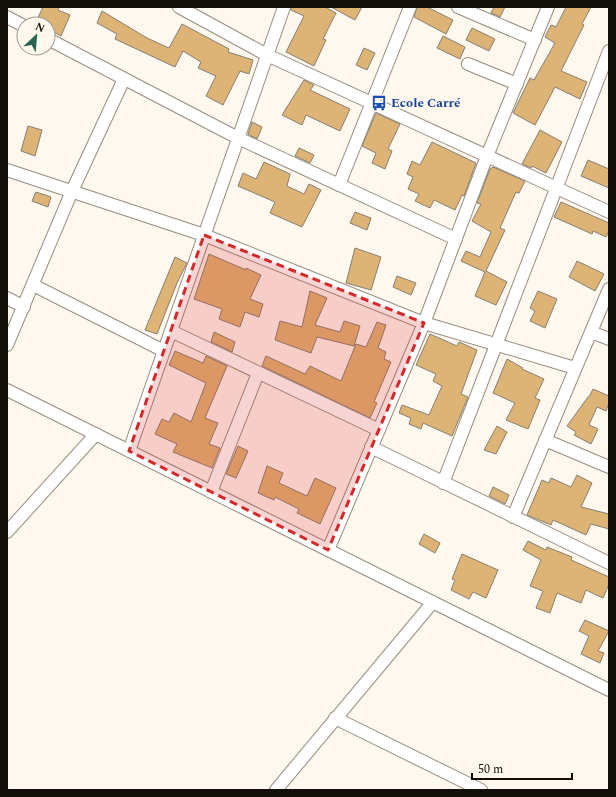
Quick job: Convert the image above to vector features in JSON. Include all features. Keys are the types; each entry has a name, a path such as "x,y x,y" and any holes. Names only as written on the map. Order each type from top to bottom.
{"street":[{"path":"179,7 267,55 609,212"},
{"path":"129,451 284,7"},
{"path":"339,185 410,7"},
{"path":"458,7 535,40"},
{"path":"328,550 424,323 487,156 548,7"},
{"path":"7,17 16,22"},
{"path":"56,42 238,138 456,239"},
{"path":"443,483 609,51"},
{"path":"468,64 517,84"},
{"path":"7,345 72,191 124,79"},
{"path":"7,170 204,235 424,323 575,368"},
{"path":"33,284 164,351"},
{"path":"513,517 609,289"},
{"path":"7,298 24,307"},
{"path":"171,331 379,430"},
{"path":"590,332 609,339"},
{"path":"211,492 258,373"},
{"path":"7,390 433,602 607,685"},
{"path":"7,532 96,434"},
{"path":"545,440 609,467"},
{"path":"371,448 609,563"},
{"path":"276,790 433,602"},
{"path":"335,718 481,790"}],"highlighted area":[{"path":"204,235 424,323 328,550 129,451"}],"building":[{"path":"43,7 59,7 58,10 70,15 61,36 56,33 56,16 39,16"},
{"path":"291,7 325,7 336,13 323,39 326,40 314,66 286,52 304,16 291,10"},
{"path":"331,7 362,7 355,20"},
{"path":"417,7 427,7 453,20 446,34 414,17"},
{"path":"494,7 505,7 500,17 491,13"},
{"path":"566,7 591,7 582,24 584,25 561,71 587,82 580,99 555,87 535,125 513,113 530,78 534,80 555,43 545,37 551,25 556,27"},
{"path":"102,11 147,38 169,48 182,24 229,49 228,52 253,60 249,74 240,71 223,105 206,96 216,76 198,68 201,62 183,51 175,67 115,39 117,34 97,23"},
{"path":"472,28 495,39 489,51 466,40"},
{"path":"443,36 465,47 460,59 437,48"},
{"path":"364,48 375,53 367,70 356,65"},
{"path":"304,80 314,85 310,90 350,109 340,131 306,115 302,125 282,115"},
{"path":"376,113 400,124 388,149 392,151 385,169 372,163 376,153 362,146"},
{"path":"252,122 262,127 257,139 248,134"},
{"path":"28,126 42,130 35,156 21,151"},
{"path":"540,130 562,142 546,173 532,166 531,168 522,164"},
{"path":"432,142 476,163 464,196 462,195 455,210 434,200 430,208 415,201 419,194 408,189 413,177 407,174 412,161 420,165"},
{"path":"299,148 314,155 310,163 295,156"},
{"path":"588,160 609,169 609,188 581,176"},
{"path":"264,162 290,174 287,186 304,194 309,184 321,190 302,227 270,213 275,202 238,186 243,173 256,179"},
{"path":"493,167 525,181 519,193 516,192 500,228 505,230 486,271 507,282 496,305 475,296 485,272 461,261 466,251 480,257 491,232 472,221 481,204 477,203 490,169"},
{"path":"36,192 51,197 48,207 32,201"},
{"path":"561,202 609,223 609,231 606,237 593,231 592,234 554,217"},
{"path":"355,212 371,218 367,230 350,223"},
{"path":"355,248 381,257 371,290 346,283"},
{"path":"209,254 261,275 250,299 263,304 259,317 245,312 240,327 219,319 222,309 194,299"},
{"path":"175,257 187,263 177,283 157,334 145,330"},
{"path":"577,261 604,274 595,291 569,277"},
{"path":"397,276 416,283 411,295 393,287"},
{"path":"310,291 327,298 315,325 340,332 344,321 360,326 354,346 317,337 311,353 275,340 280,321 302,327"},
{"path":"538,291 557,299 545,328 530,321 535,311 530,308"},
{"path":"377,322 386,325 378,348 386,352 384,359 391,362 374,402 377,403 370,418 262,366 266,356 305,374 310,366 341,381 356,344 366,347"},
{"path":"214,332 235,342 232,352 211,342"},
{"path":"430,334 457,346 459,342 477,350 461,394 468,397 452,436 423,423 421,429 409,424 411,418 399,413 402,405 429,415 442,386 433,381 436,374 416,365"},
{"path":"175,351 203,363 206,356 227,366 205,418 218,423 209,444 220,448 212,468 173,452 177,444 155,434 162,419 169,422 174,413 191,422 206,383 169,365"},
{"path":"507,359 523,368 522,369 544,379 535,398 540,400 528,429 506,420 515,403 493,393"},
{"path":"593,389 609,396 609,403 606,411 597,407 589,425 598,429 591,444 574,435 576,432 567,426 589,397"},
{"path":"497,426 507,432 496,454 484,450"},
{"path":"238,446 248,451 236,478 226,474"},
{"path":"267,466 283,473 279,483 307,496 315,478 336,488 320,524 297,513 299,509 275,497 274,500 258,493"},
{"path":"577,475 592,483 581,507 609,514 609,529 591,524 586,535 553,520 551,525 527,515 542,480 549,483 551,478 571,487"},
{"path":"493,487 509,495 505,504 489,496"},
{"path":"424,534 440,543 435,553 419,544"},
{"path":"528,541 546,550 547,547 572,557 571,560 609,577 609,584 603,598 586,590 581,603 557,593 550,613 536,608 543,591 530,586 541,560 523,550"},
{"path":"462,554 498,570 486,598 473,592 469,599 451,590 455,580 452,579"},
{"path":"585,620 609,631 598,651 604,653 600,663 581,654 589,636 579,631"}],"place":[{"name":"Ecole Carré","path":"379,103"}]}
